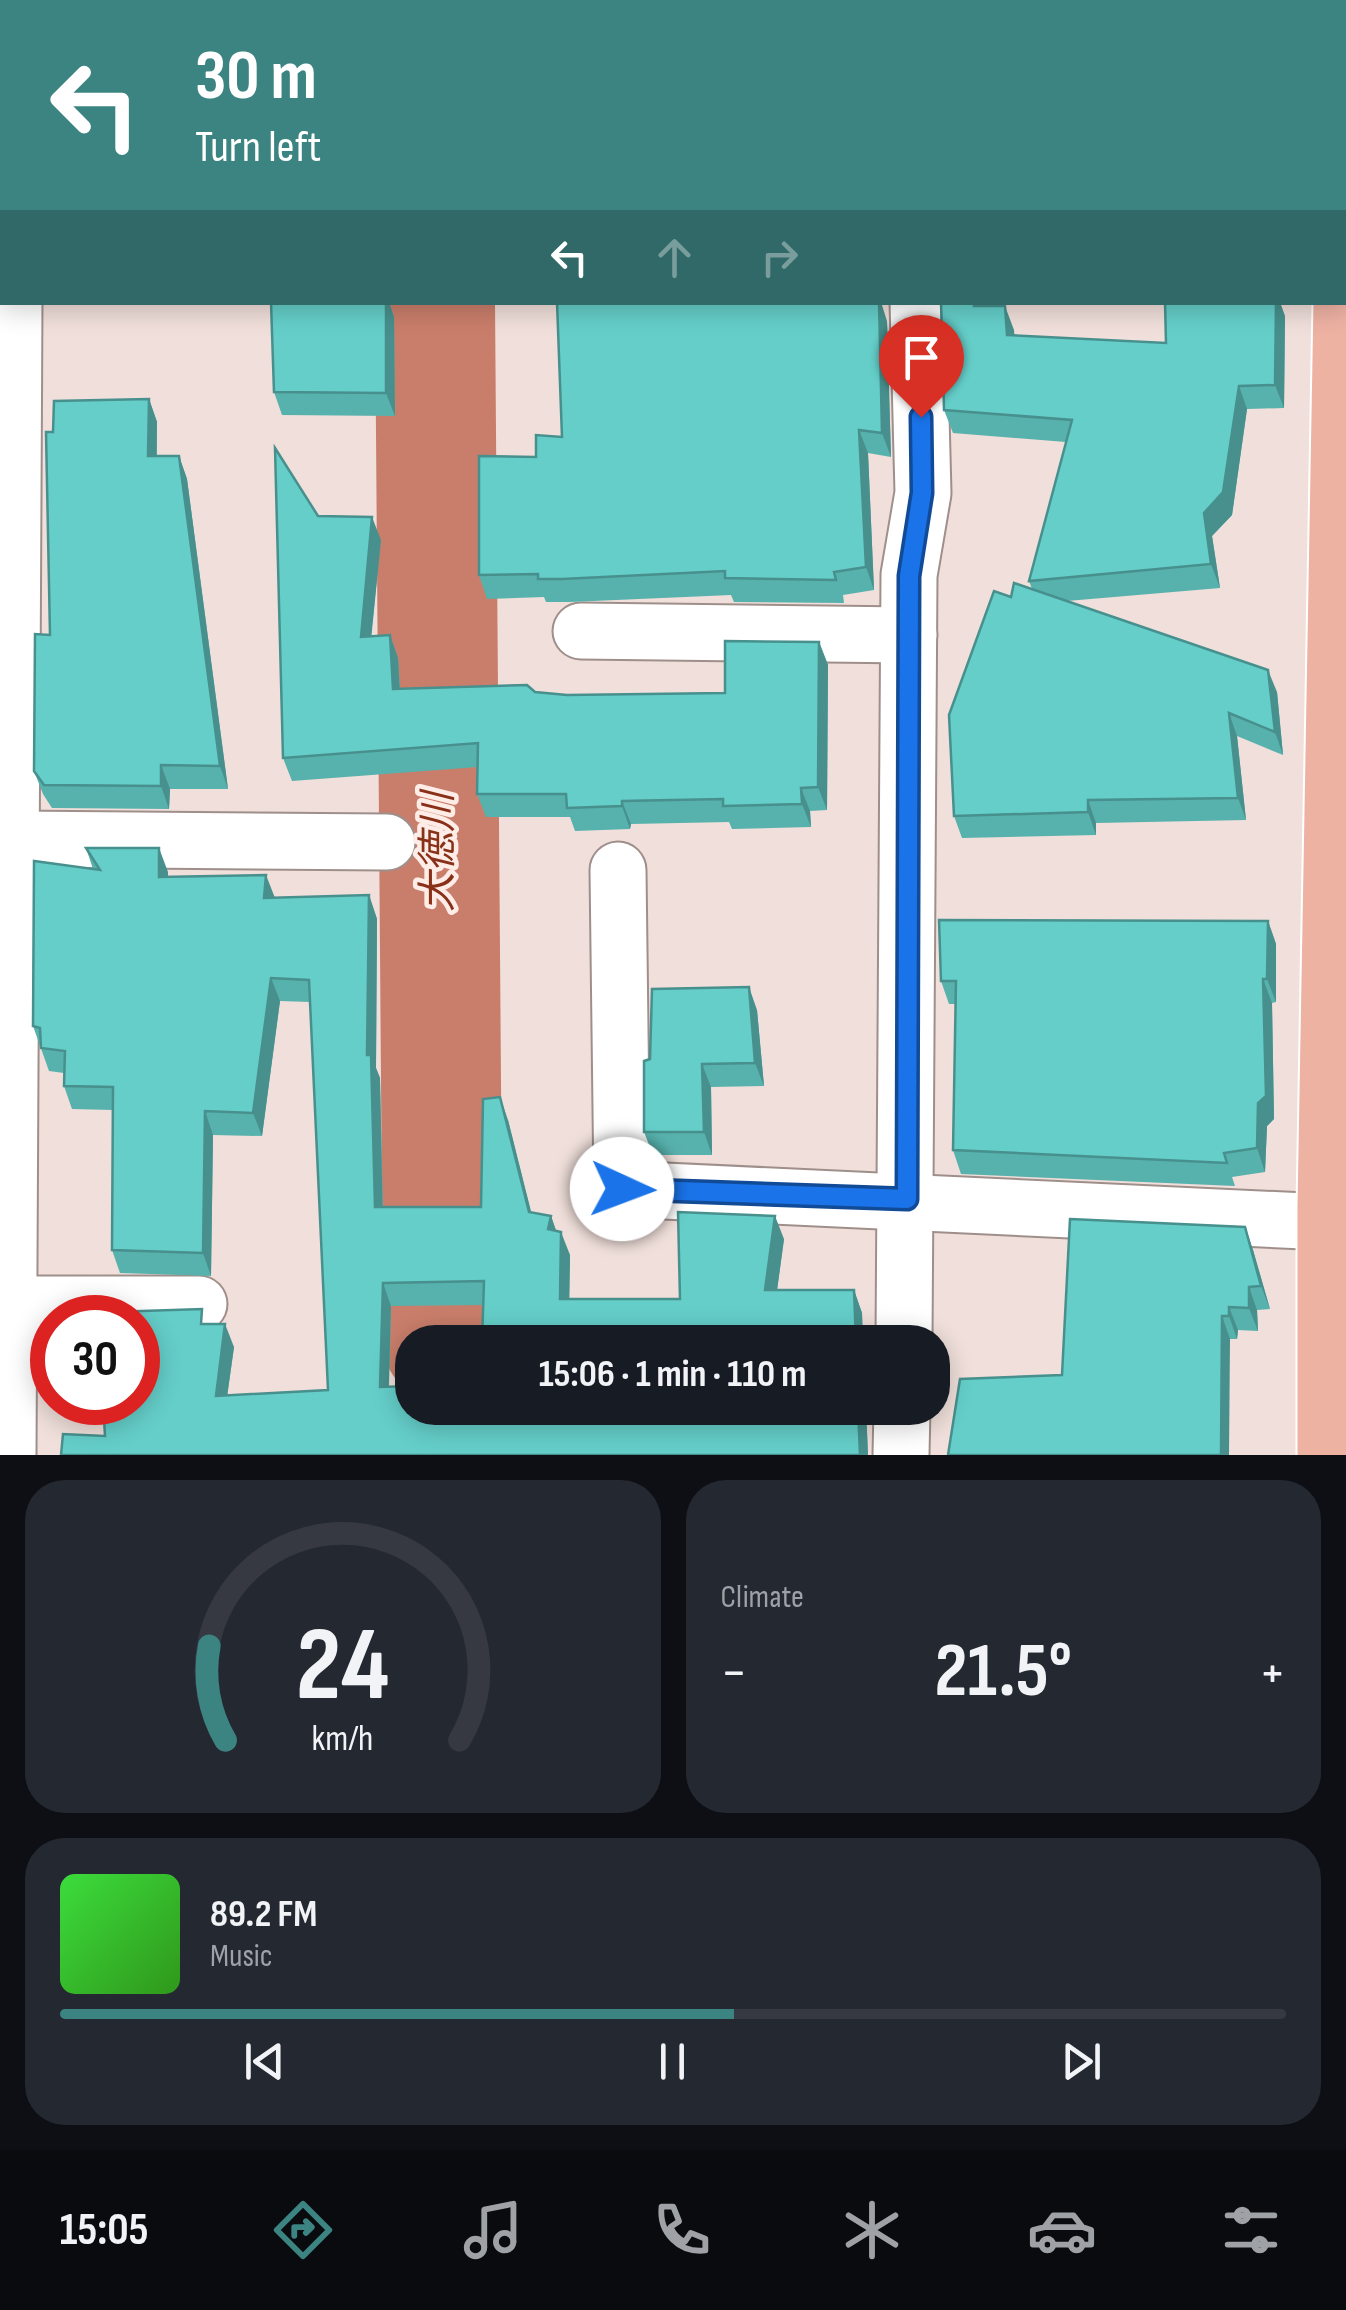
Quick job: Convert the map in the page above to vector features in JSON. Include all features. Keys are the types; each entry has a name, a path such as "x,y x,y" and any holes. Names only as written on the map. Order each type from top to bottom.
{"main road":[{"path":"1325,1455 1340,658 1341,305"}],"street":[{"path":"8,1455 9,1304 5,1239 14,305"},
{"path":"904,1325 909,576 922,493 918,305"},
{"path":"581,631 909,635"},
{"path":"8,827 387,842"},
{"path":"618,870 622,1189 1332,1213"},
{"path":"9,1304 199,1304"},
{"path":"902,1425 902,1455"}],"building":[{"path":"271,305 386,305 386,393 274,392"},
{"path":"557,305 879,305 882,433 859,430 866,567 834,572 836,580 725,578 725,571 562,579 538,579 538,574 479,575 479,456 536,457 536,435 562,437"},
{"path":"941,305 1005,306 1007,335 1166,343 1165,305 1276,305 1275,385 1239,386 1223,492 1204,513 1211,564 1029,581 1072,420 944,410"},
{"path":"149,399 148,456 179,456 220,766 161,765 161,786 44,785 34,771 35,634 50,635 46,432 53,432 54,401"},
{"path":"275,448 318,516 372,517 361,637 390,635 393,689 527,685 535,692 567,695 725,693 725,641 819,642 818,787 801,788 802,804 723,806 723,799 622,801 622,806 567,808 566,794 477,794 478,743 283,758"},
{"path":"1014,583 1268,670 1275,732 1229,713 1238,798 1088,800 1088,812 954,816 949,715 994,591 1011,597"},
{"path":"86,848 159,848 159,877 266,875 264,898 369,895 367,1055 371,1055 375,1207 481,1207 483,1099 500,1097 529,1212 551,1216 548,1229 561,1232 560,1299 680,1299 678,1212 775,1216 765,1290 854,1290 855,1325 483,1325 484,1281 383,1283 380,1387 395,1387 395,1425 859,1425 860,1455 61,1455 63,1434 105,1436 104,1425 160,1425 160,1310 202,1309 201,1324 225,1324 216,1396 328,1390 309,980 271,978 253,1113 205,1111 203,1253 112,1250 113,1087 64,1086 65,1051 41,1048 40,1028 33,1026 34,861 100,870"},
{"path":"939,920 1268,921 1267,979 1263,979 1266,1096 1258,1103 1257,1148 1224,1153 1227,1163 953,1150 956,981 941,981"},
{"path":"749,987 755,1063 702,1064 704,1132 644,1132 644,1061 650,1059 652,989"},
{"path":"1070,1219 1245,1227 1261,1286 1249,1287 1249,1308 1229,1307 1229,1316 1222,1316 1221,1455 948,1455 960,1379 1062,1375"}],"waterway":[{"name":"大徳川","path":"435,305 443,1325"}],"route":[{"path":"622,1189 907,1199 909,576 922,493 921,417"}]}
